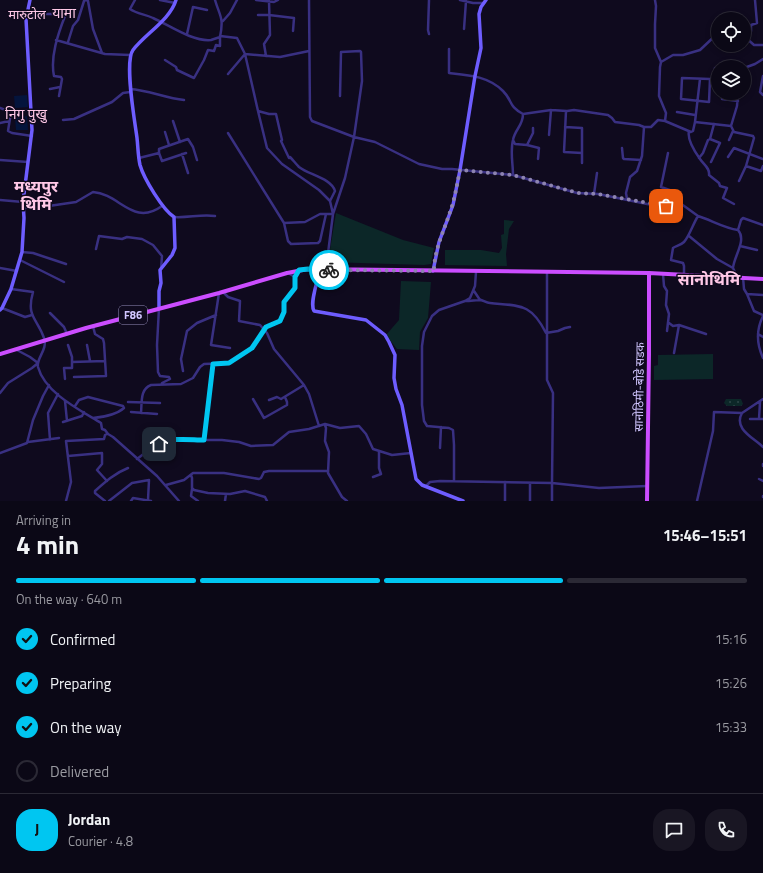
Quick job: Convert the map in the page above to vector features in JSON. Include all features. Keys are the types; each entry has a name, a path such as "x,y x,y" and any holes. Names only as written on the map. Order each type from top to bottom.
{"main road":[{"path":"1,309 11,290 22,252 24,218 23,202 32,136 26,33 27,14 30,0"},
{"path":"434,271 439,242 452,205 460,170 481,48 479,14 485,1"},
{"path":"159,308 159,291 161,283 160,272 172,255 174,248 174,217 162,206 160,200 143,174 139,158 130,91 130,55 144,37 161,22 176,2"},
{"path":"319,269 319,277 312,305 314,310 366,320 385,335 389,342 395,355 394,378 396,389 402,405 416,479 418,482 426,486 463,501"},
{"name":"F86","path":"0,354 93,326 299,270 649,273 762,278"},
{"name":"सानोठिमी-बोडे सडक","path":"647,501 649,273"}],"street":[{"path":"68,42 73,26 78,20 84,1 86,0 88,1 93,29 102,53"},
{"path":"135,0 130,9 187,34 211,40 220,37 237,38 245,54 267,148 282,164 320,190 330,201 333,214"},
{"path":"160,0 176,2"},
{"path":"165,60 176,67 177,70 194,78 208,50 214,51 216,45 220,46 222,17 215,0"},
{"path":"222,22 230,13 237,0"},
{"path":"256,0 276,2 278,0"},
{"path":"308,0 310,120 354,137 375,142 419,164 442,169 513,175 578,193 594,194 666,206 682,204 698,216 726,228 738,230"},
{"path":"429,0 429,34"},
{"path":"460,0 473,3 485,1"},
{"path":"655,0 656,48 661,62 659,96 666,113 665,121"},
{"path":"751,31 752,25 757,23 755,0"},
{"path":"266,56 264,44 270,35 269,1"},
{"path":"464,30 466,1"},
{"path":"187,34 193,7 207,10"},
{"path":"27,14 54,14 66,12"},
{"path":"258,15 269,14 294,18 293,31"},
{"path":"59,96 61,77 54,76 53,74 53,61 56,40 65,16"},
{"path":"56,40 68,42 75,46 113,56 130,55"},
{"path":"661,62 673,55 683,55 700,50 711,40"},
{"path":"751,42 754,45 763,45"},
{"path":"449,49 449,73 475,76 489,81 503,90 513,107 523,114 551,110 577,110 608,115 615,122 639,124 644,127 651,127 658,120 693,131 700,79"},
{"path":"245,54 280,58 309,51"},
{"path":"326,270 333,214 345,178 354,137 362,81 360,51 341,52 340,96"},
{"path":"228,74 245,54"},
{"path":"751,65 763,59"},
{"path":"763,76 760,92 763,95"},
{"path":"682,78 700,79 710,79 709,102 681,98 682,78"},
{"path":"50,89 60,87"},
{"path":"64,120 74,119 112,102 123,93 130,91 140,90 164,97 184,100"},
{"path":"729,140 733,131 732,126 738,101 730,100"},
{"path":"0,108 11,112 31,110"},
{"path":"549,134 551,110"},
{"path":"258,111 276,114 281,141 289,158 290,157 299,167 334,188 335,191 330,201"},
{"path":"566,111 564,152 582,153"},
{"path":"11,112 8,131 32,136"},
{"path":"677,112 695,115"},
{"path":"513,175 513,137 523,120 523,114"},
{"path":"0,123 9,121"},
{"path":"173,121 180,142"},
{"path":"695,122 732,126"},
{"path":"699,158 703,153 708,140 710,140 714,124"},
{"path":"565,127 582,128 582,163"},
{"path":"627,199 626,194 630,177 636,172 641,160 644,127"},
{"path":"527,145 533,133 533,128"},
{"path":"689,131 689,140 699,158 709,169 710,176 719,183 720,186 727,188 723,198 734,204"},
{"path":"733,131 754,137 746,166 739,181"},
{"path":"165,132 169,145"},
{"path":"228,133 284,223 288,240 291,244 318,243 320,241 326,214"},
{"path":"513,137 515,144 539,148 538,159"},
{"path":"186,153 162,161 159,149 188,139 193,147 197,160"},
{"path":"710,140 720,143 711,162"},
{"path":"622,148 624,159 641,160"},
{"path":"728,157 734,148 763,159"},
{"path":"139,158 159,153"},
{"path":"668,153 660,187 678,193 674,205"},
{"path":"182,154 188,173"},
{"path":"0,160 29,162"},
{"path":"746,166 761,171 763,166"},
{"path":"594,194 597,173"},
{"path":"23,208 76,202 93,192 102,193 138,213 154,212 162,206"},
{"path":"0,200 23,202"},
{"path":"284,223 305,222 320,214 333,214"},
{"path":"174,217 195,217 205,215 215,216"},
{"path":"684,275 683,263 673,261 670,258 673,248 689,236 690,229 698,216"},
{"path":"733,268 740,246 740,233 738,230 741,220 743,218 763,225"},
{"path":"96,249 99,236 122,239 142,239 153,245 162,256 161,269"},
{"path":"689,236 717,259 733,268 737,277"},
{"path":"740,246 757,250"},
{"path":"22,252 33,253 66,264"},
{"path":"20,260 64,282"},
{"path":"0,268 17,271"},
{"path":"141,413 143,391 145,388 157,384 183,383 193,378 202,365 206,363 229,363 252,348 264,329 278,322 282,318 284,312 284,302 295,288 295,277 299,270"},
{"path":"454,481 453,430 449,428 427,426 424,421 422,405 422,346 424,332 432,316 439,310 470,298 474,291 476,272"},
{"path":"547,272 547,380 552,393 552,501"},
{"path":"287,273 295,277"},
{"path":"663,274 664,286 667,291 666,305 669,312 667,331"},
{"path":"743,277 744,289 752,308 754,311 763,316 758,328 760,352 763,358"},
{"path":"0,393 8,383 38,363 44,349 44,340 30,312 33,292 11,290"},
{"path":"474,291 480,300"},
{"path":"230,348 211,345 221,292 228,297 240,301 239,321 256,324 264,329 274,349 304,385 311,398 311,403 319,426"},
{"path":"747,294 763,295"},
{"path":"465,301 480,300 489,303 513,304 527,309 536,316 546,333"},
{"path":"157,384 170,379 169,377 160,376 158,372 157,345 159,308"},
{"path":"1,309 25,317 32,315"},
{"path":"50,313 64,327 67,334"},
{"path":"183,371 181,362 187,331 197,323 216,315"},
{"path":"669,323 673,326 678,325 706,334"},
{"path":"674,353 678,325"},
{"path":"74,378 106,376 104,343 95,334 93,326"},
{"path":"546,333 558,332 564,328 570,327"},
{"path":"758,334 763,337"},
{"path":"65,379 64,368 72,368 71,353 68,345"},
{"path":"87,345 90,361"},
{"path":"15,349 38,363 38,367 46,383 65,400 101,423 102,429 105,430 166,485 179,501"},
{"path":"72,362 105,361"},
{"path":"204,440 213,364"},
{"path":"28,442 33,420 49,385"},
{"path":"269,400 277,397 280,399 285,397 304,385"},
{"path":"50,440 48,413 58,394"},
{"path":"253,399 264,418 286,405 287,402 285,397"},
{"path":"75,406 79,400 88,398 123,406 124,408 114,414 92,418"},
{"path":"763,399 742,413 739,418 740,425 747,434 763,447"},
{"path":"65,400 65,421 82,416 84,412"},
{"path":"750,419 761,419 760,401"},
{"path":"128,402 160,403"},
{"path":"131,412 156,414"},
{"path":"697,501 713,431 714,412 742,413"},
{"path":"137,459 154,446 165,442 178,440 222,440 239,442 251,446 273,445 289,432 309,429 325,424 340,428 359,426 366,434 372,448 379,452 392,455 411,453"},
{"path":"325,424 325,441 329,452 328,472 342,496 347,501"},
{"path":"440,448 441,427"},
{"path":"66,501 71,482 66,441 104,439 105,434 108,434"},
{"path":"0,453 28,442 59,438"},
{"path":"373,477 381,474 379,468 379,452"},
{"path":"68,456 102,453 102,464 97,470 107,481"},
{"path":"105,501 95,493 95,491 120,471 128,468"},
{"path":"166,485 181,481 193,473 224,473 259,479 262,478 264,472 269,471 328,472"},
{"path":"190,475 192,489 191,496 198,501"},
{"path":"759,479 763,481"},
{"path":"109,501 132,483 149,480 149,500 133,498 131,501"},
{"path":"426,486 430,482 454,481 552,483 599,488 647,486"},
{"path":"505,482 505,501"},
{"path":"530,483 530,501"},
{"path":"192,489 226,494 245,491 265,497 267,501"},
{"path":"225,501 226,494"}],"green space":[{"path":"336,213 403,240 434,248 431,264 328,262"},
{"path":"504,220 514,221 509,229 506,254 507,266 445,265 445,250 481,250 499,253 502,248 501,235 504,234"},
{"path":"401,281 431,282 428,318 420,332 419,350 397,349 386,335 399,320"},
{"path":"713,354 713,379 654,380 654,366 658,365 658,355"},
{"path":"726,399 741,399 743,404 741,406 727,406 724,403"}],"water":[{"path":"27,95 28,107 15,108 14,96"},
{"path":"27,116 28,130 16,130 15,118"}],"way so far":[{"path":"329,270 434,271 439,242 450,213 460,170 513,175 578,193 598,194 652,205 666,206"}],"district":[{"name":"यामा","path":"64,12"},
{"name":"मारुटोल","path":"27,14"},
{"name":"निगु पुखु","path":"26,113"},
{"name":"मध्यपुर थिमि","path":"36,195"},
{"name":"सानोथिमि","path":"709,279"}],"route":[{"path":"159,444 178,440 204,440 213,364 229,363 252,348 266,327 280,321 284,312 284,301 295,288 295,277 299,270 329,270"}]}
